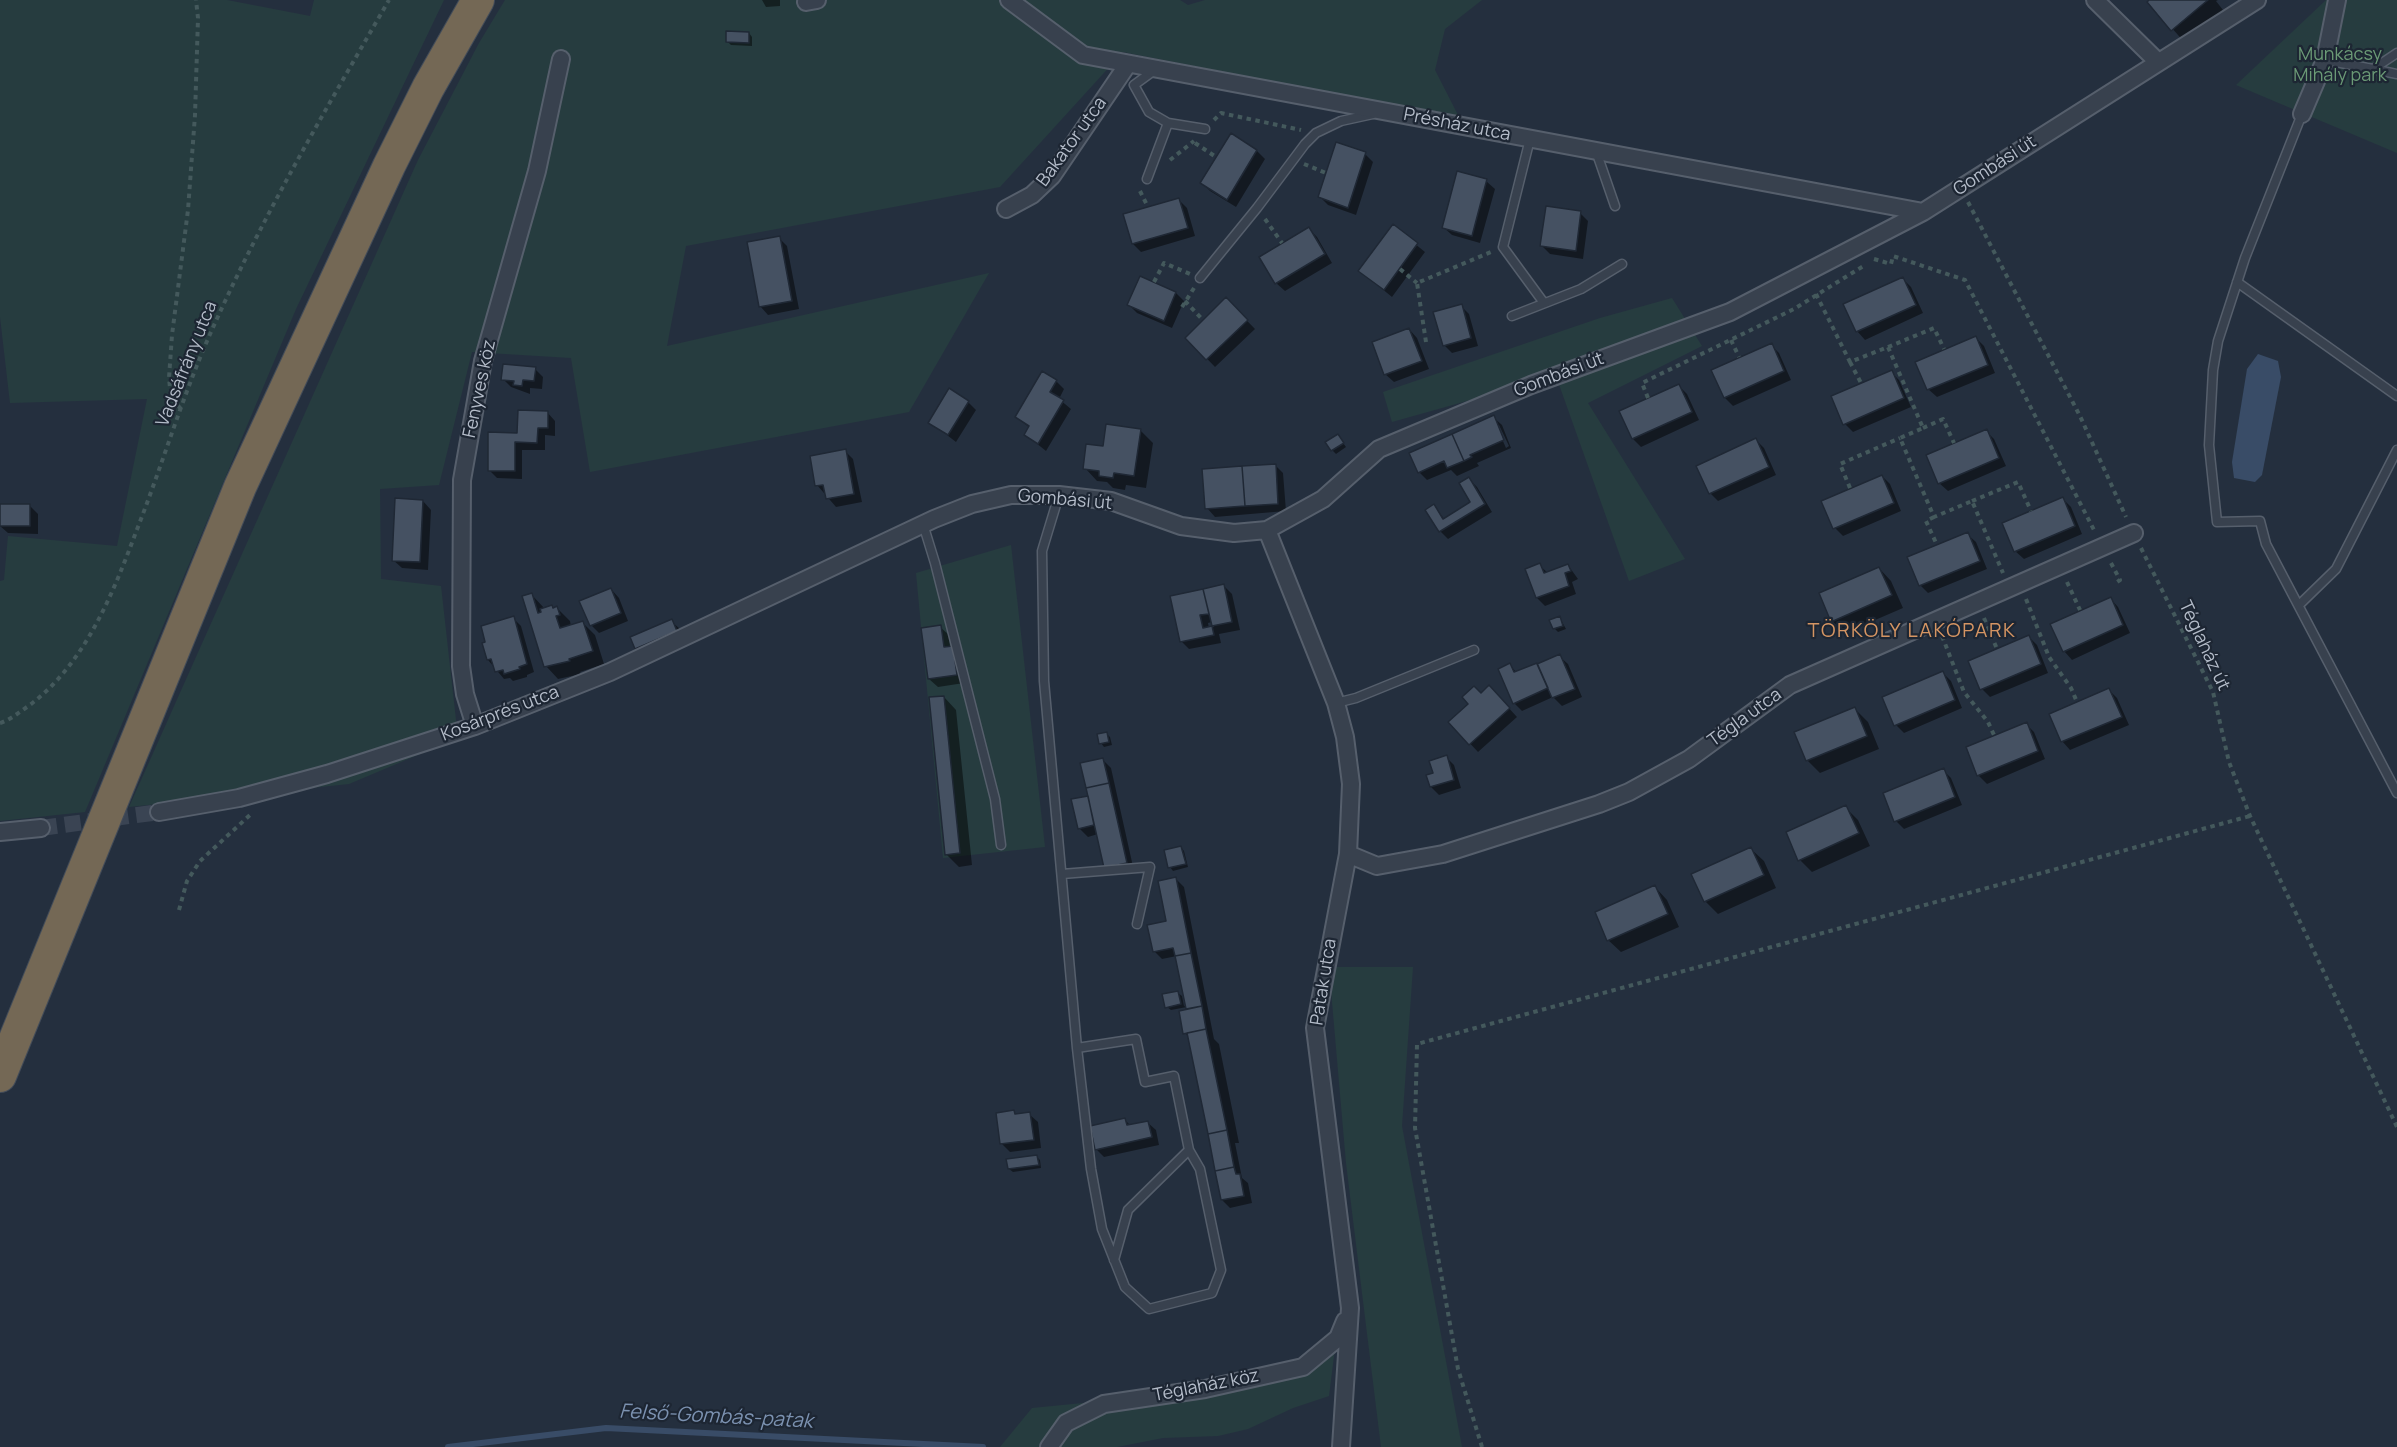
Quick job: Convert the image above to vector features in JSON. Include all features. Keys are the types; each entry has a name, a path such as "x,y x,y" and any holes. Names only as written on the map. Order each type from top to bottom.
{"highway":[{"path":"0,1076 240,487 389,166 428,88 478,0"}],"street":[{"name":"Présház utca","path":"1009,0 1083,55 1923,212"},
{"path":"2095,0 2158,62"},
{"name":"Gombási út","path":"825,571 923,524 972,504 1011,495 1059,495 1111,501 1181,526 1234,533 1267,530 1323,499 1379,449 1531,385 1730,312 1923,212 2257,0"},
{"path":"2302,114 2325,60 2337,0"},
{"name":"Fenyves köz","path":"475,726 465,694 461,666 462,480 483,361 537,171 561,59"},
{"name":"Bakator utca","path":"1006,209 1032,195 1052,176 1128,64"},
{"name":"Patak utca","path":"1267,530 1336,704 1345,737 1351,784 1348,854 1315,1028 1350,1308 1341,1447"},
{"name":"Tégla utca","path":"1348,854 1377,866 1443,854 1599,804 1629,792 1689,759 1790,685 2134,533"},
{"name":"Kosárprés utca","path":"159,812 240,798 327,774 475,726 610,672 825,571"},
{"path":"0,832 41,828"},
{"name":"Téglaház köz","path":"1049,1447 1065,1423 1104,1404 1205,1389 1303,1367 1338,1338 1350,1308"}],"lane":[{"path":"2373,69 2397,53"},
{"path":"2325,60 2397,74"},
{"path":"1156,69 1134,85 1149,112 1168,123 1205,129"},
{"path":"1200,278 1316,133 1341,121 1382,111"},
{"path":"2302,114 2237,282 2218,341 2213,370 2209,445 2217,522 2260,521 2266,544 2397,792"},
{"path":"1147,179 1168,123"},
{"path":"1530,139 1503,247 1544,303"},
{"path":"1596,151 1615,206"},
{"path":"1512,316 1581,289 1622,264"},
{"path":"2237,282 2397,396"},
{"path":"2298,605 2336,569 2397,450"},
{"path":"1059,495 1042,551 1044,681 1077,1048 1091,1169 1102,1229 1125,1287 1149,1309 1212,1293 1221,1270 1200,1169 1189,1150 1174,1076 1145,1082 1136,1039 1077,1048"},
{"path":"923,524 995,799 1001,845"},
{"path":"1336,704 1474,650"},
{"path":"1062,874 1150,867 1137,924"},
{"path":"1114,1260 1128,1210 1189,1150"}],"path":[{"path":"181,410 171,398 169,378 172,335 188,210 195,115 198,18 196,0"},
{"name":"Vadsáfrány utca","path":"0,723 8,721 37,700 65,671 90,636 118,579 211,333 271,210 389,0"},
{"path":"1148,207 1138,187 1221,113 1316,133"},
{"path":"1293,160 1326,173"},
{"name":"Téglaház út","path":"1960,188 2080,416 2134,533 2213,692 2229,762 2250,816 2397,1127"},
{"path":"1257,208 1282,243"},
{"path":"1417,283 1503,247"},
{"path":"1648,398 1642,383 1731,340 1875,259 1891,264 1893,256 1965,280 2104,548 2120,580 2117,582"},
{"path":"1154,282 1164,264 1200,278 1182,307"},
{"path":"1400,269 1417,283 1426,342"},
{"path":"1816,293 1861,383"},
{"path":"1185,301 1203,320"},
{"path":"1850,362 1934,328 1944,349"},
{"path":"1731,340 1739,357"},
{"path":"1888,347 1923,428"},
{"path":"1850,488 1840,464 1923,428 1944,419 1954,443"},
{"path":"1900,438 1934,517"},
{"path":"1937,545 1926,521 2018,482 2031,511"},
{"path":"1972,501 2049,657 2071,688 2077,702"},
{"path":"2061,567 2080,610"},
{"path":"1977,603 1997,649"},
{"path":"1937,621 1964,692 1988,722 1994,735"},
{"path":"179,910 187,881 200,861 249,816 259,811"},
{"path":"1482,1447 1458,1369 1415,1128 1417,1044 2250,816"}],"green space":[{"path":"0,0 227,0 310,16 314,0 444,0 296,309 85,812 0,821 0,581 4,580 8,536 117,546 147,399 10,403 0,317"},
{"path":"505,0 1180,0 1188,5 1205,0 1482,0 1445,29 1435,70 1460,119 1123,52 1000,187 686,246 667,346 989,273 909,412 590,472 571,358 472,352 439,485 380,489 381,579 441,586 458,738 349,784 129,807 418,160 479,43"},
{"name":"Munkácsy Mihály park","path":"2326,0 2397,0 2397,153 2236,85"},
{"path":"1672,298 1702,346 1588,403 1685,559 1629,581 1556,376 1392,422 1383,392 1600,318"},
{"path":"1011,545 1045,847 943,858 916,573"},
{"path":"1329,967 1413,967 1402,1126 1462,1447 1381,1447 1346,1163"},
{"path":"1338,1324 1329,1396 1293,1408 1248,1429 1218,1436 1163,1438 1117,1447 1000,1447 1032,1408 1093,1402 1296,1363"}],"water":[{"path":"2258,354 2278,361 2281,377 2262,475 2255,482 2234,478 2232,462 2247,369"}],"building":[{"path":"2149,0 2208,0 2171,31 2147,2"},
{"path":"726,31 749,32 749,43 726,42"},
{"path":"1231,133 1257,150 1227,200 1200,183"},
{"path":"1336,142 1366,152 1348,208 1318,197"},
{"path":"1457,171 1487,179 1472,236 1442,228"},
{"path":"1179,198 1188,228 1132,244 1123,214"},
{"path":"1546,206 1581,211 1576,251 1540,246"},
{"path":"1393,224 1418,243 1384,290 1358,271"},
{"path":"1309,227 1325,254 1275,284 1259,257"},
{"path":"780,236 792,301 759,307 747,242"},
{"path":"1140,276 1176,292 1164,321 1127,305"},
{"path":"1903,277 1916,305 1856,332 1843,304"},
{"path":"1226,297 1248,320 1206,360 1185,338"},
{"path":"1462,304 1471,338 1443,346 1433,312"},
{"path":"1409,328 1422,361 1384,375 1372,342"},
{"path":"1976,336 1988,365 1927,390 1915,362"},
{"path":"1772,343 1784,371 1724,398 1711,370"},
{"path":"503,364 536,367 534,381 523,380 522,386 513,385 514,381 501,380"},
{"path":"1892,370 1904,398 1843,425 1831,396"},
{"path":"1042,371 1057,380 1050,392 1064,400 1038,444 1024,435 1029,426 1015,417"},
{"path":"1679,384 1692,412 1632,439 1619,411"},
{"path":"949,388 969,401 948,435 928,423"},
{"path":"518,410 548,411 548,428 538,428 537,443 515,442 515,471 488,471 488,432 517,433"},
{"path":"1494,415 1504,440 1470,455 1472,457 1464,461 1452,434"},
{"path":"1106,424 1141,429 1134,476 1114,473 1113,478 1099,476 1099,471 1083,469 1086,444 1103,446"},
{"path":"1987,429 1999,458 1938,484 1926,455"},
{"path":"1338,434 1344,443 1331,451 1325,442"},
{"path":"1452,434 1464,461 1447,468 1444,461 1418,473 1409,453"},
{"path":"1756,438 1769,467 1709,494 1696,466"},
{"path":"846,449 854,494 826,499 823,485 815,486 810,456"},
{"path":"1276,464 1278,504 1245,506 1242,466"},
{"path":"1242,466 1245,506 1205,509 1202,469"},
{"path":"1882,475 1894,503 1833,529 1821,501"},
{"path":"1469,477 1485,504 1439,532 1425,510 1434,504 1443,519 1470,502 1459,483"},
{"path":"2063,497 2075,526 2014,552 2002,523"},
{"path":"395,498 423,500 420,562 392,561"},
{"path":"0,504 30,504 30,526 0,526"},
{"path":"1968,532 1980,561 1919,586 1907,557"},
{"path":"1540,563 1544,573 1568,564 1571,571 1565,573 1569,586 1536,598 1525,569"},
{"path":"1879,567 1892,595 1831,622 1819,593"},
{"path":"1224,584 1232,622 1212,626 1203,589"},
{"path":"611,588 621,613 590,626 579,601"},
{"path":"1203,589 1209,614 1200,615 1203,628 1212,626 1214,635 1180,642 1170,596"},
{"path":"532,593 538,613 541,612 540,609 552,605 553,608 557,606 560,615 556,616 560,628 583,621 593,651 569,659 570,661 544,667 522,596"},
{"path":"2111,597 2123,625 2063,652 2050,624"},
{"path":"514,616 527,664 504,674 503,670 495,672 491,659 487,660 482,643 485,642 481,626"},
{"path":"1560,616 1563,626 1553,629 1549,620"},
{"path":"672,619 677,631 635,649 630,637"},
{"path":"941,625 944,647 953,646 957,675 928,679 921,628"},
{"path":"2029,635 2041,664 1980,690 1968,661"},
{"path":"1560,654 1575,689 1552,698 1537,664"},
{"path":"1510,663 1514,672 1537,663 1548,688 1513,704 1498,669"},
{"path":"1943,671 1955,700 1894,726 1882,697"},
{"path":"1489,685 1510,708 1469,745 1448,722 1468,704 1462,697 1474,686 1481,693"},
{"path":"2109,688 2122,717 2061,742 2049,714"},
{"path":"944,696 960,853 945,855 929,697"},
{"path":"1855,707 1867,736 1806,761 1794,732"},
{"path":"2027,722 2038,751 1977,776 1966,747"},
{"path":"1107,732 1109,742 1099,744 1097,734"},
{"path":"1447,755 1454,780 1430,787 1426,775 1433,773 1429,761"},
{"path":"1103,758 1109,783 1086,788 1080,763"},
{"path":"1944,768 1955,797 1894,822 1883,793"},
{"path":"1109,783 1127,863 1104,868 1086,788"},
{"path":"1088,796 1094,825 1078,829 1071,799"},
{"path":"1846,805 1859,833 1798,861 1786,832"},
{"path":"1181,846 1186,864 1168,868 1164,850"},
{"path":"1751,847 1764,875 1704,902 1691,874"},
{"path":"1176,877 1191,953 1175,956 1173,948 1153,952 1147,925 1166,921 1158,881"},
{"path":"1655,885 1668,914 1607,941 1595,912"},
{"path":"1191,953 1202,1006 1186,1009 1175,956"},
{"path":"1178,991 1181,1004 1165,1008 1162,994"},
{"path":"1202,1006 1206,1029 1183,1034 1179,1011"},
{"path":"1206,1029 1227,1130 1208,1134 1187,1033"},
{"path":"1014,1110 1015,1114 1030,1112 1034,1140 1000,1144 996,1113"},
{"path":"1125,1118 1127,1125 1148,1121 1152,1137 1095,1150 1090,1126"},
{"path":"1227,1130 1234,1167 1215,1171 1208,1134"},
{"path":"1037,1155 1039,1165 1008,1169 1006,1159"},
{"path":"1234,1167 1236,1174 1240,1174 1244,1196 1221,1200 1215,1171"}],"waterway":[{"name":"Felső-Gombás-patak","path":"448,1447 606,1428 983,1447"}],"tunnel":[{"path":"41,828 159,812"}],"district":[{"name":"TÖRKÖLY LAKÓPARK","path":"1912,631"}]}
